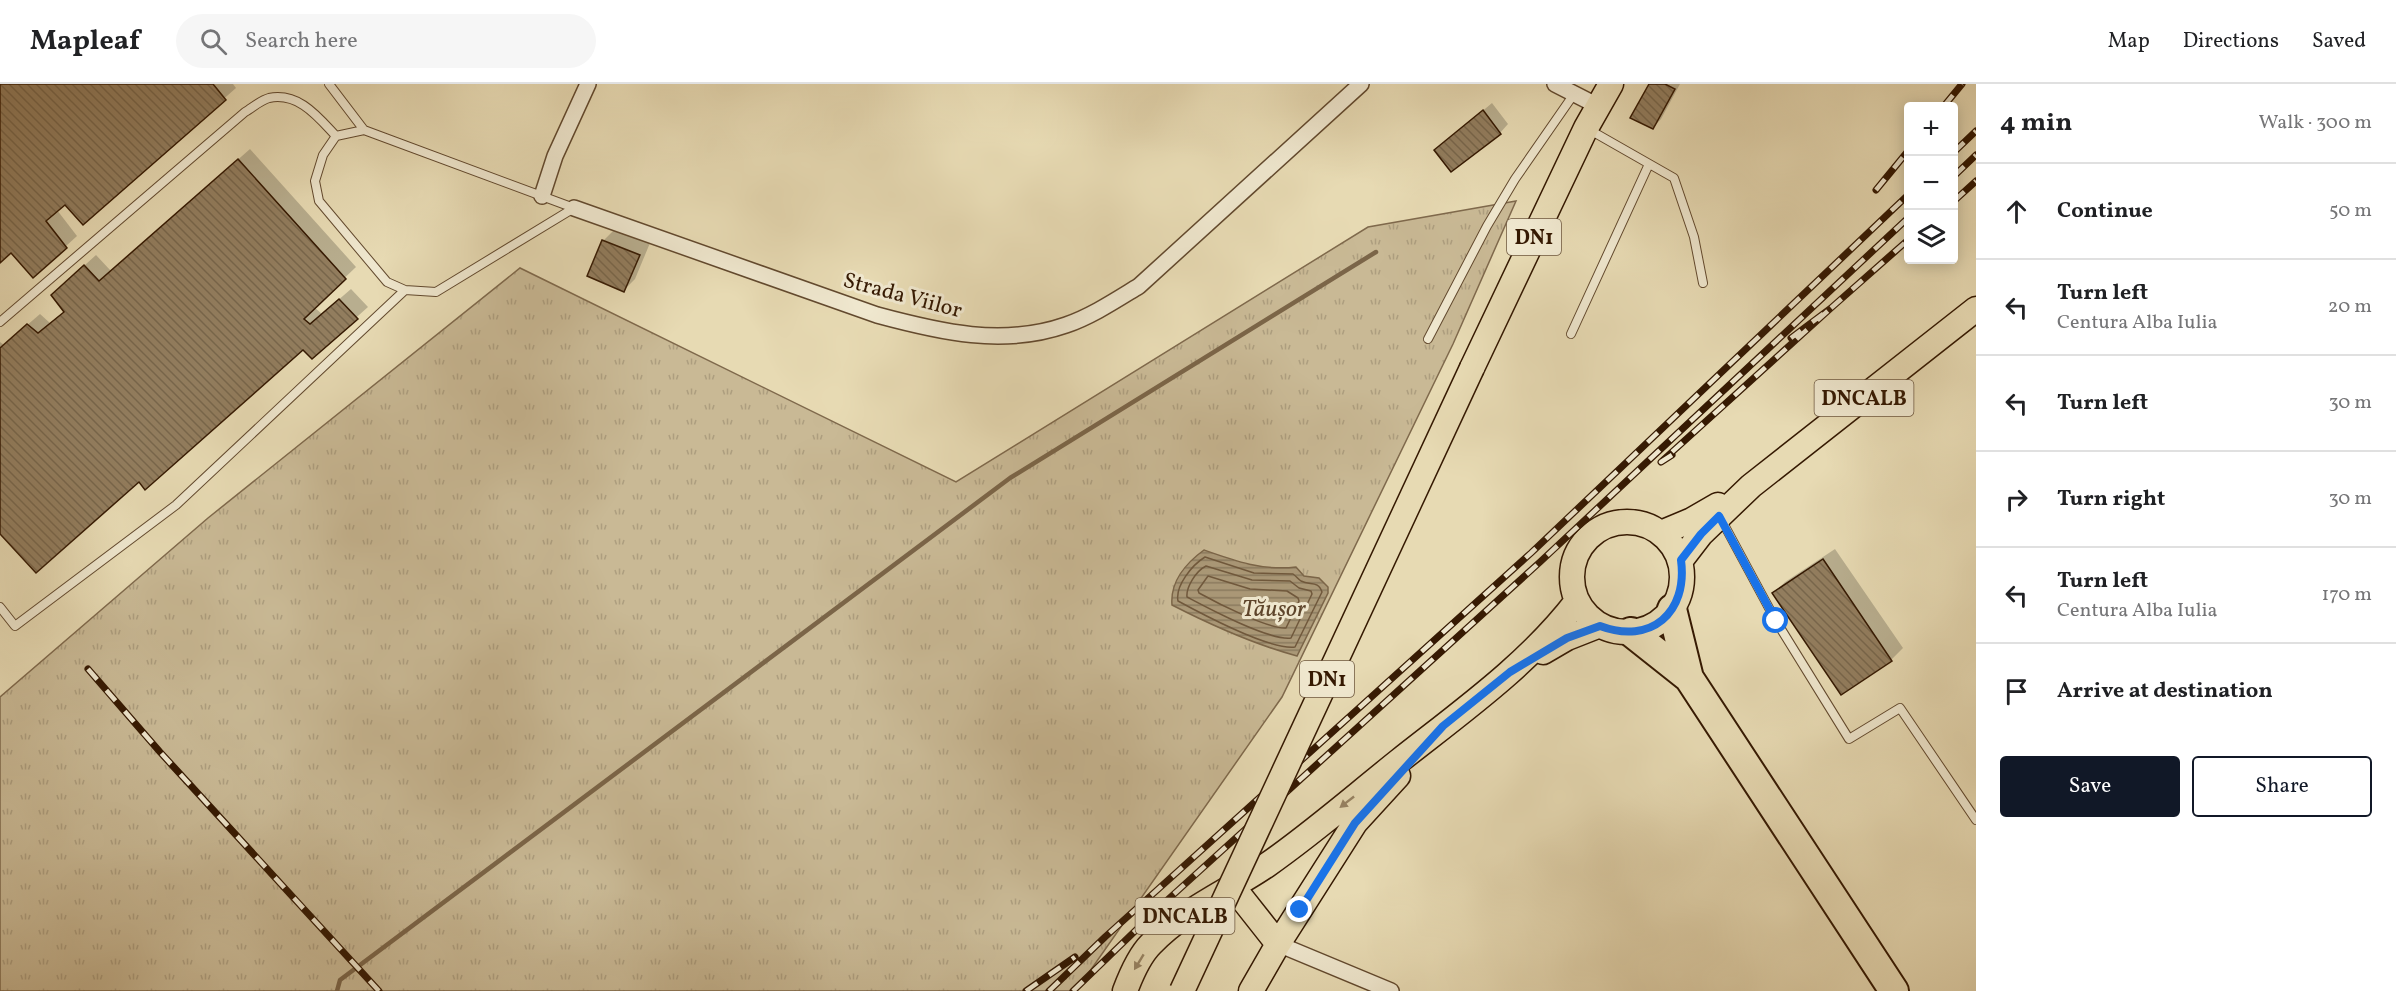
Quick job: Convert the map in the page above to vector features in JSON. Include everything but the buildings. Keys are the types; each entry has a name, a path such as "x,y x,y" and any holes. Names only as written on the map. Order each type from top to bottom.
{"highway":[{"path":"1672,609 1689,678"},
{"path":"1631,632 1689,678 1894,991"}],"main road":[{"name":"DN1","path":"1182,991 1472,368 1586,128 1611,84"},
{"name":"DNCALB","path":"1681,560 1701,534 1751,486 1976,309"},
{"name":"DNCALB","path":"1661,533 1692,520 1751,486"},
{"path":"1627,521 1645,524 1661,533 1673,545 1681,560 1683,578 1680,594 1672,609 1661,621 1647,629 1631,632 1615,631 1600,626 1586,615 1577,601 1572,583 1573,564 1580,547 1592,533 1608,524 1627,521"},
{"name":"DNCALB","path":"1125,991 1149,945 1174,922 1268,864 1443,726 1510,672 1558,626 1577,601"},
{"name":"DNCALB","path":"1510,672 1567,638 1600,626"},
{"name":"DNCALB","path":"1251,991 1355,823 1443,726"},
{"path":"1233,887 1278,944"}],"street":[{"path":"542,196 555,156 588,84"},
{"name":"Strada Viilor","path":"574,208 928,329 987,337 1032,334 1068,324 1104,307 1139,286 1361,84"},
{"path":"1555,84 1598,106"},
{"path":"1278,944 1391,991"}],"lane":[{"path":"329,84 364,130 574,208"},
{"path":"1428,339 1486,226 1515,179 1574,94"},
{"path":"0,322 244,112 268,98 287,97 301,104 313,111 336,136"},
{"path":"1586,128 1674,178 1694,237 1703,284"},
{"path":"364,130 336,136 323,155 315,181 319,201 387,282 405,290 436,292 574,208"},
{"path":"1571,334 1649,164"},
{"path":"0,607 15,626 176,505 405,290"},
{"path":"1719,516 1776,621 1849,739 1900,708 1976,820"}],"green space":[{"path":"1516,201 1453,344 1282,697 1076,991 0,991 0,697 208,518 520,268 956,482 1368,227"}],"water":[{"name":"Tăușor","path":"1204,550 1261,566 1296,567 1304,576 1319,578 1328,587 1328,593 1297,656 1233,634 1172,605 1176,581 1191,561"}],"waterway":[{"path":"337,991 340,980 1010,478 1376,252"}],"railway":[{"path":"1947,102 1962,84"},
{"path":"1958,148 1976,131"},
{"path":"1958,172 1976,155"},
{"path":"1876,190 1904,156"},
{"path":"1958,197 1976,181"},
{"path":"1049,991 1105,937 1531,553 1904,199"},
{"path":"1073,991 1163,904 1540,562 1904,222"},
{"path":"1831,308 1904,244"},
{"path":"1672,455 1661,462 1831,308 1791,338"},
{"path":"88,669 160,752 379,991"},
{"path":"1026,991 1075,957"}],"route":[{"path":"1300,910 1355,823 1443,726 1510,672 1567,638 1600,626 1615,631 1631,632 1647,629 1661,621 1672,609 1680,594 1683,578 1681,560 1701,534 1719,516 1776,621"}]}
